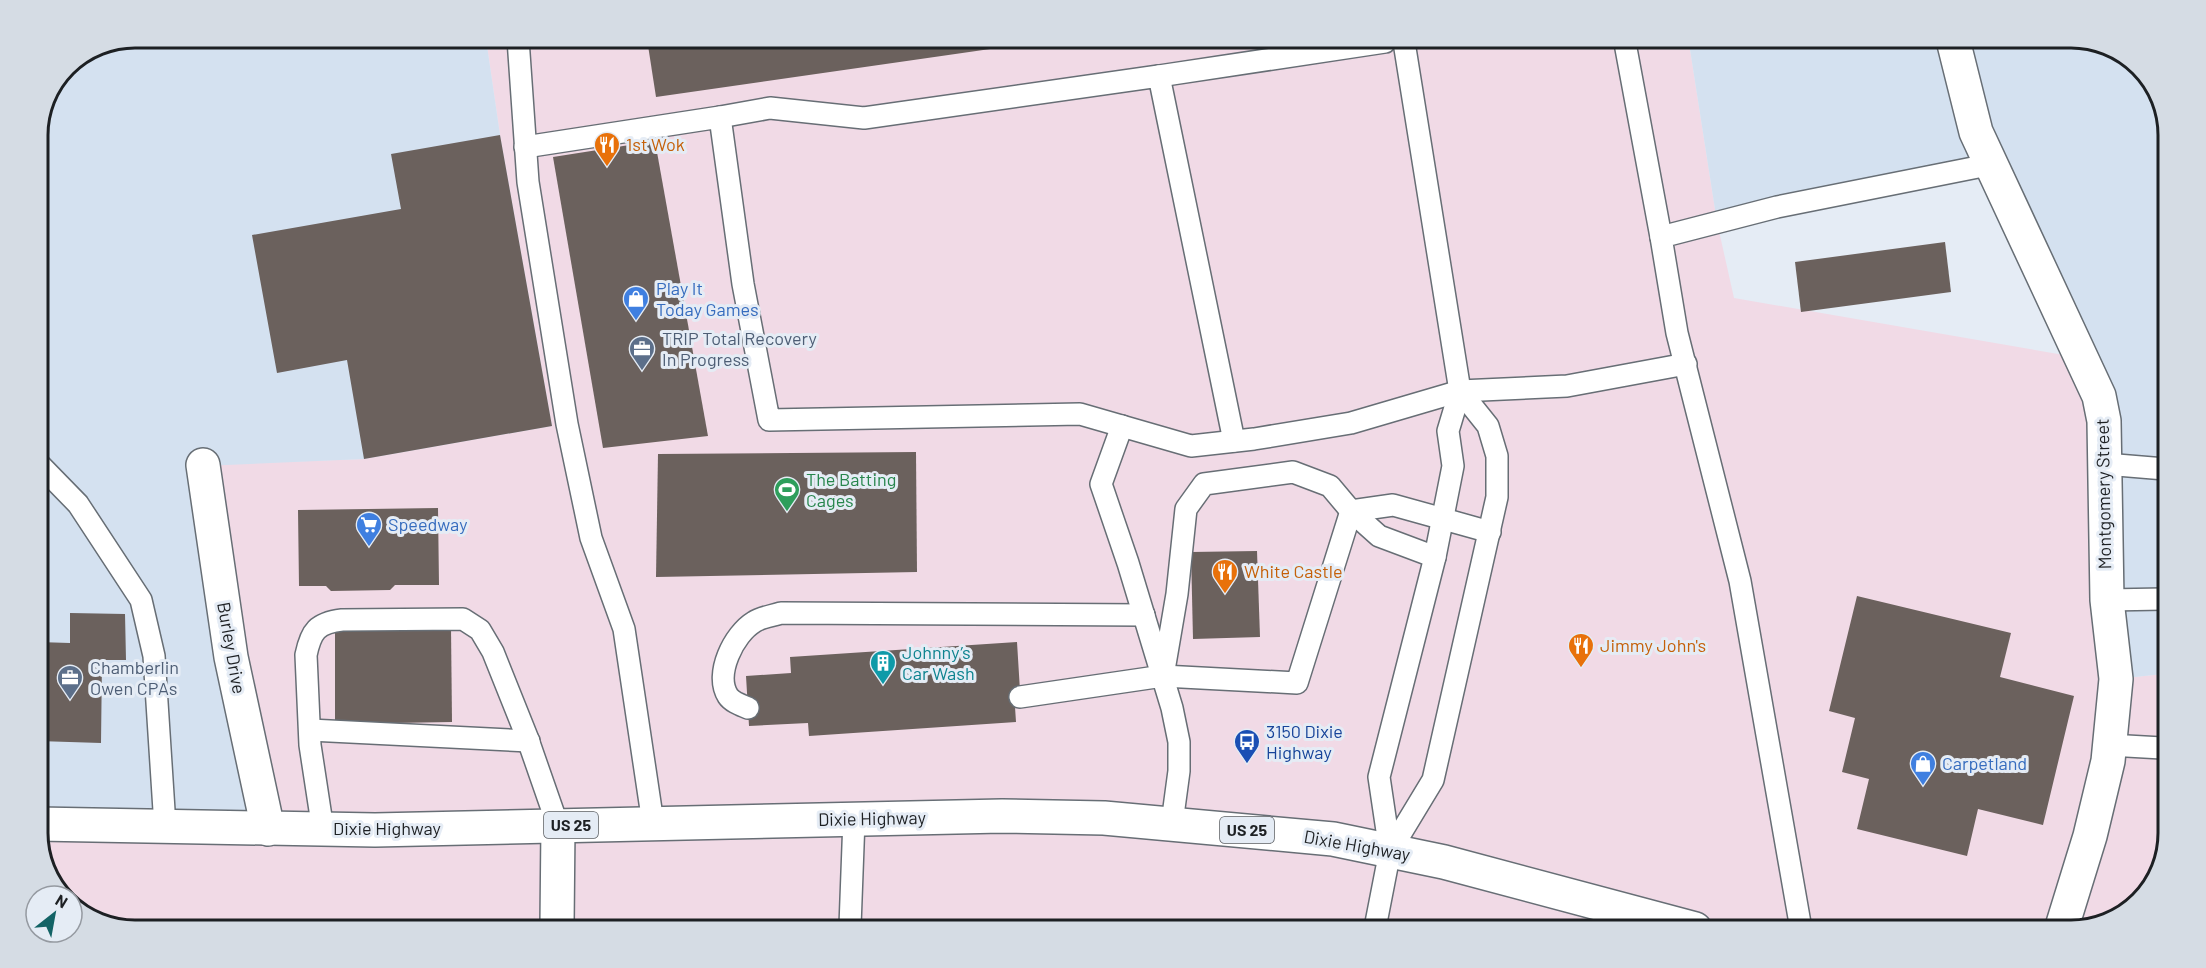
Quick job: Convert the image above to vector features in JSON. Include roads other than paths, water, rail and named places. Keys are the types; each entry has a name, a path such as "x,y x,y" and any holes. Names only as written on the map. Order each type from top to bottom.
{"main road":[{"name":"Montgomery Street","path":"1955,48 1976,132 1993,164 2099,396 2104,421 2107,600 2116,679 2108,761 2090,836 2064,920"},
{"name":"Burley Drive","path":"202,465 231,657 268,828"},
{"name":"Dixie Highway","path":"48,824 375,830 1002,816 1104,818 1333,839 1444,862 1661,920"},
{"path":"557,920 558,826"}],"lane":[{"path":"519,48 528,182 567,424 591,538 624,629 653,824"},
{"path":"525,147 770,108 864,117 1345,48"},
{"path":"1377,920 1390,851 1379,777 1435,557 1453,466 1448,431 1460,391 1405,48"},
{"path":"1626,48 1677,333 1740,581 1799,920"},
{"path":"1159,76 1234,441"},
{"path":"720,117 743,284 769,420 1080,414 1191,446 1351,423 1460,391 1567,386 1686,364"},
{"path":"1661,237 1777,207 1993,164"},
{"path":"1390,851 1433,780 1497,497 1497,456 1488,426 1460,391"},
{"path":"1122,426 1101,484 1172,708 1179,742 1179,771 1172,823"},
{"path":"2105,464 2158,468"},
{"path":"1163,676 1186,509 1204,484 1293,472 1330,486 1351,511 1378,536 1435,557"},
{"path":"48,474 78,504 121,566 141,600 154,656 165,826"},
{"path":"1351,511 1393,505 1490,531"},
{"path":"1020,697 1163,676 1297,683 1351,511"},
{"path":"2107,600 2158,599"},
{"path":"748,708 737,704 728,696 723,680 728,652 737,636 754,621 781,613 1144,615"},
{"path":"323,830 310,730 306,655 309,642 316,630 325,622 342,620 463,619 480,630 493,652 529,741 558,826"},
{"path":"310,730 529,741"},
{"path":"2109,745 2158,748"},
{"path":"850,920 854,819"}],"place":[{"name":"1st Wok","path":"607,168"},
{"name":"Play It Today Games","path":"636,322"},
{"name":"TRIP Total Recovery In Progress","path":"642,372"},
{"name":"The Batting Cages","path":"787,513"},
{"name":"Speedway","path":"369,548"},
{"name":"White Castle","path":"1225,595"},
{"name":"Jimmy John's","path":"1581,669"},
{"name":"Johnny’s Car Wash","path":"883,686"},
{"name":"Chamberlin Owen CPAs","path":"70,701"},
{"name":"3150 Dixie Highway","path":"1247,765"},
{"name":"Carpetland","path":"1923,787"}]}
